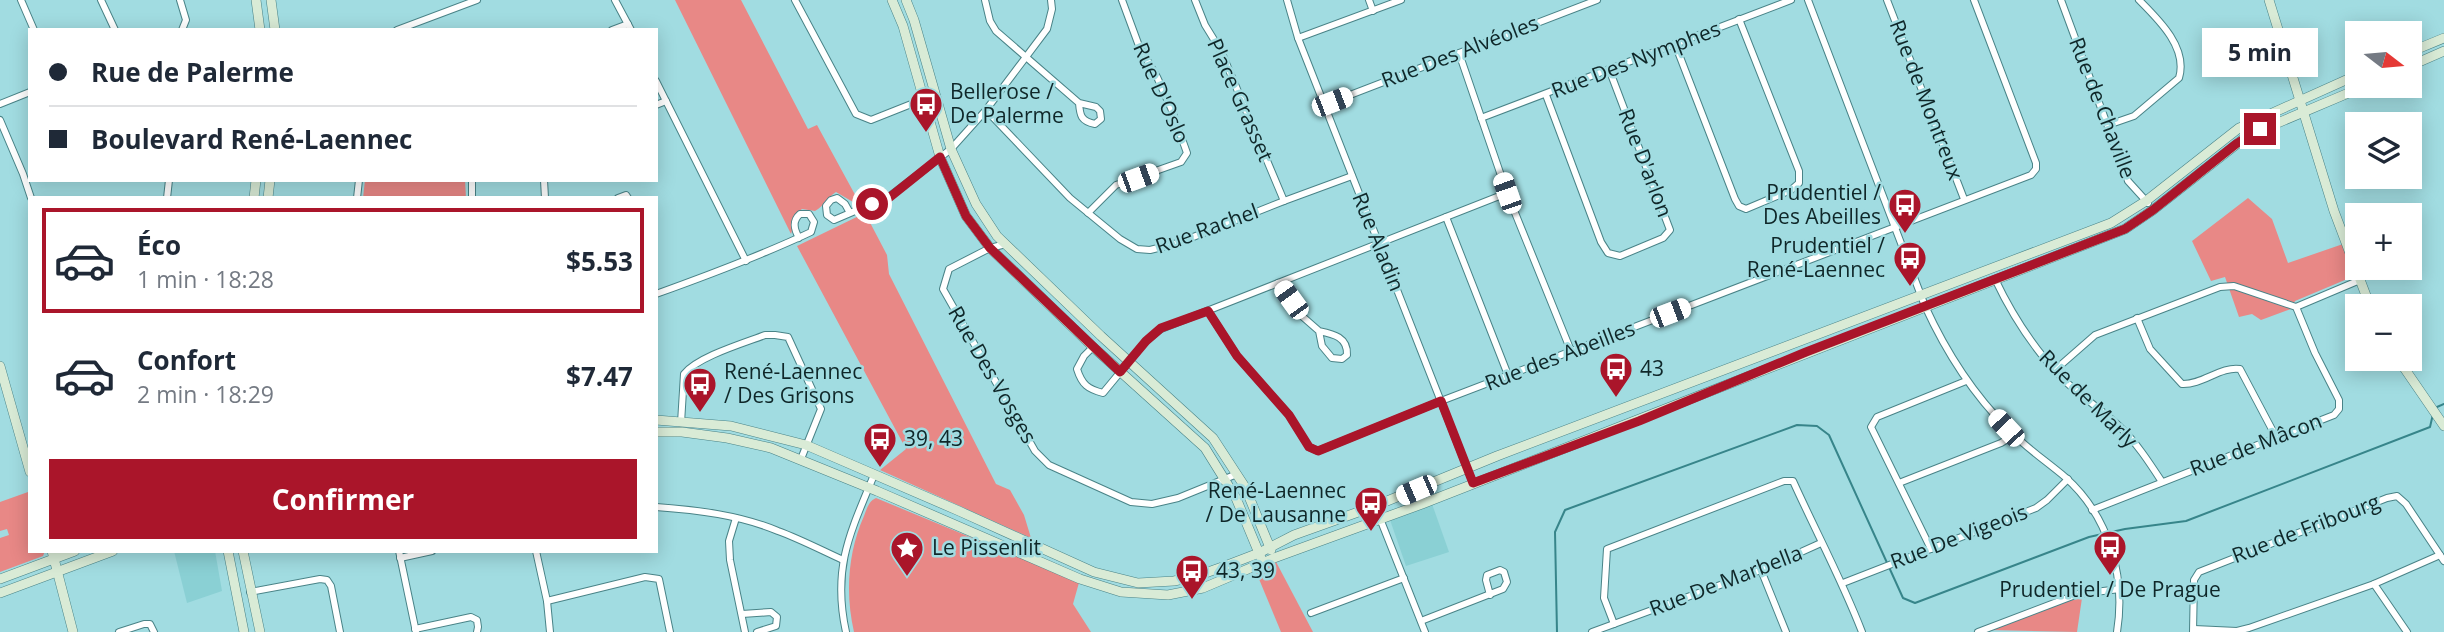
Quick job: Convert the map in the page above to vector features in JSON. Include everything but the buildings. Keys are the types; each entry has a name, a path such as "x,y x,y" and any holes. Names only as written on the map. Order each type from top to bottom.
{"street":[{"path":"21,0 33,28"},
{"path":"100,0 114,28"},
{"path":"180,0 186,20 183,28"},
{"path":"256,0 260,28"},
{"path":"271,0 275,28"},
{"path":"402,28 477,0"},
{"path":"615,0 629,27"},
{"path":"795,0 856,114 871,120 929,97"},
{"path":"892,0 929,97 975,204 1006,244 1213,438 1237,474 1274,558"},
{"path":"906,0 914,19 940,157 966,216 990,248 1093,347 1205,448 1236,498 1262,563"},
{"path":"985,0 996,32 1079,103"},
{"path":"850,213 890,197 951,149 986,110 1047,29 1052,9 1051,0"},
{"name":"Rue D'Oslo","path":"1088,213 1116,186 1181,162 1187,153 1171,108 1139,46 1122,0"},
{"name":"Place Grasset","path":"1195,0 1235,82 1284,201"},
{"name":"Rue Aladin","path":"1287,0 1298,38 1473,483"},
{"path":"1369,0 1373,11"},
{"path":"1298,38 1401,0"},
{"name":"Rue Des Alvéoles","path":"1324,105 1597,0"},
{"name":"Rue Des Nymphes","path":"1481,118 1791,0"},
{"path":"1808,0 1938,334 1966,381 2014,435 2068,479 2092,510 2109,542 2120,589 2117,632"},
{"name":"Rue de Montreux","path":"1887,0 1964,199"},
{"name":"Rue des Abeilles","path":"1208,311 1237,356 1289,415 1309,447 1318,451 2031,174 2036,169 2036,163 1974,0"},
{"name":"Rue de Chaville","path":"2061,0 2129,181 2153,210"},
{"path":"2108,125 2134,116 2179,78 2181,72 2177,48 2172,38 2140,0"},
{"path":"2269,0 2345,240"},
{"path":"1675,44 1735,199 1739,206 1746,209 1791,190 1799,183 1799,171 1739,19"},
{"path":"2422,47 2444,38"},
{"path":"2422,61 2444,51"},
{"path":"1460,53 1507,193 1571,351"},
{"name":"Rue D'arlon","path":"1546,95 1601,242 1608,253 1620,256 1663,238 1670,230 1609,69"},
{"path":"658,432 682,432 744,440 801,459 1080,579 1121,592 1147,595 1186,592 1203,588 1274,558 1639,421 2111,223 2146,201 2239,128 2345,80"},
{"path":"658,85 746,261"},
{"path":"0,104 28,93"},
{"path":"658,420 731,426 806,445 1094,572 1119,580 1155,583 1185,579 1259,553 1294,535 1468,470 1497,456 1924,301 1995,279 2125,229 2247,136 2345,95"},
{"path":"658,104 666,101"},
{"name":"Rue Rachel","path":"986,110 1070,198 1120,239 1137,249 1150,250 1178,243 1352,176"},
{"path":"0,120 27,172"},
{"path":"1093,347 1077,369 1081,382 1091,390 1103,393 1146,341 1161,328 1507,193"},
{"path":"1446,218 1508,375"},
{"path":"658,293 799,238"},
{"name":"Rue Des Vosges","path":"1006,244 990,248 949,269 943,289 1035,451 1049,465 1130,502 1152,504 1178,498 1237,474"},
{"name":"Rue de Marly","path":"1995,279 2018,323 2055,370 2125,433 2162,482"},
{"path":"2055,370 2095,335 2227,285 2296,307 2360,280 2365,294"},
{"path":"1278,283 1303,317 1319,331 1343,340 1347,355 1342,359 1332,358 1322,346 1319,331"},
{"name":"Rue de Mâcon","path":"2092,510 2334,415 2340,405 2296,307"},
{"path":"2137,318 2150,349 2182,384 2192,384 2231,368 2240,369 2276,437"},
{"path":"682,432 684,374 688,369 747,342 775,334 788,338 791,342 821,410 801,459"},
{"path":"0,366 26,442"},
{"path":"2406,371 2444,426"},
{"path":"1931,549 1871,426 1877,417 1966,381"},
{"path":"1899,483 2001,443 2014,435"},
{"path":"846,632 841,596 843,559 851,528 874,475"},
{"name":"Rue De Vigeois","path":"1843,583 2036,508 2068,479"},
{"path":"1614,624 1604,598 1607,549 1784,481 1793,481 1821,543 1843,583 1862,632"},
{"name":"Rue de Fribourg","path":"2193,630 2194,580 2199,572 2386,498 2397,496 2406,504 2442,558"},
{"path":"1375,506 1424,632"},
{"path":"658,507 697,510 736,518 776,530 843,559"},
{"path":"736,518 729,541 730,560 745,632"},
{"name":"Rue De Marbella","path":"1592,632 1761,570 1821,543"},
{"path":"0,593 108,553"},
{"path":"228,553 244,632"},
{"path":"243,553 260,632"},
{"path":"536,553 547,601 550,632"},
{"path":"399,554 416,630 471,617 477,620 477,632"},
{"path":"0,579 54,555 73,632"},
{"path":"2193,630 2237,631 2442,558"},
{"path":"1761,570 1786,632"},
{"path":"547,601 645,577 659,579 670,632"},
{"path":"1311,613 1404,579"},
{"path":"250,592 327,580 331,586 340,632"},
{"path":"2374,584 2406,632"},
{"path":"1978,632 2078,594 2120,589"},
{"path":"1421,621 1490,595"},
{"path":"742,614 771,612 777,617 776,626 757,632"},
{"path":"119,632 150,624 154,632"}],"shaded area":[{"path":"675,0 741,0 808,129 817,125 859,202 853,202 836,192 815,211 802,209 795,218 791,234"},
{"path":"365,182 465,182 466,196 363,196"},
{"path":"2248,198 2272,219 2288,263 2343,244 2345,280 2295,301 2291,309 2261,320 2252,314 2239,317 2225,277 2211,281 2192,241"},
{"path":"865,213 887,255 889,274 996,484 1010,490 1024,515 1031,538 880,470 906,449 797,246"},
{"path":"28,492 28,553 44,553 43,556 0,572 0,538 9,535 7,529 0,531 0,502"},
{"path":"876,498 1080,579 1073,604 1091,632 854,632 849,588 851,558 866,510"},
{"path":"1431,501 1449,552 1406,566 1389,517"},
{"path":"174,553 215,553 222,591 187,603"},
{"path":"1274,558 1313,632 1281,632 1254,567"},
{"path":"2082,598 2077,632 1988,630 2059,603"}],"waterway":[{"path":"2437,407 2444,404"},
{"path":"1557,632 1555,532 1565,510 1797,425 1817,426 1829,435 1903,598 1915,603 2089,537 2186,521 2430,427 2433,414"}],"place":[{"name":"Bellerose / De Palerme","path":"926,134"},
{"name":"Prudentiel / Des Abeilles","path":"1905,235"},
{"name":"Prudentiel / René-Laennec","path":"1910,288"},
{"name":"43","path":"1616,399"},
{"name":"René-Laennec / Des Grisons","path":"700,414"},
{"name":"39, 43","path":"880,469"},
{"name":"René-Laennec / De Lausanne","path":"1371,533"},
{"name":"Prudentiel / De Prague","path":"2110,577"},
{"name":"Le Pissenlit","path":"907,578"},
{"name":"43, 39","path":"1192,601"}],"route":[{"path":"872,204 890,197 940,157 966,216 990,248 1120,372 1146,341 1161,328 1208,311 1237,356 1289,415 1309,447 1318,451 1441,401 1473,483 1639,421 1806,352 2125,229 2236,144 2260,129"}]}
